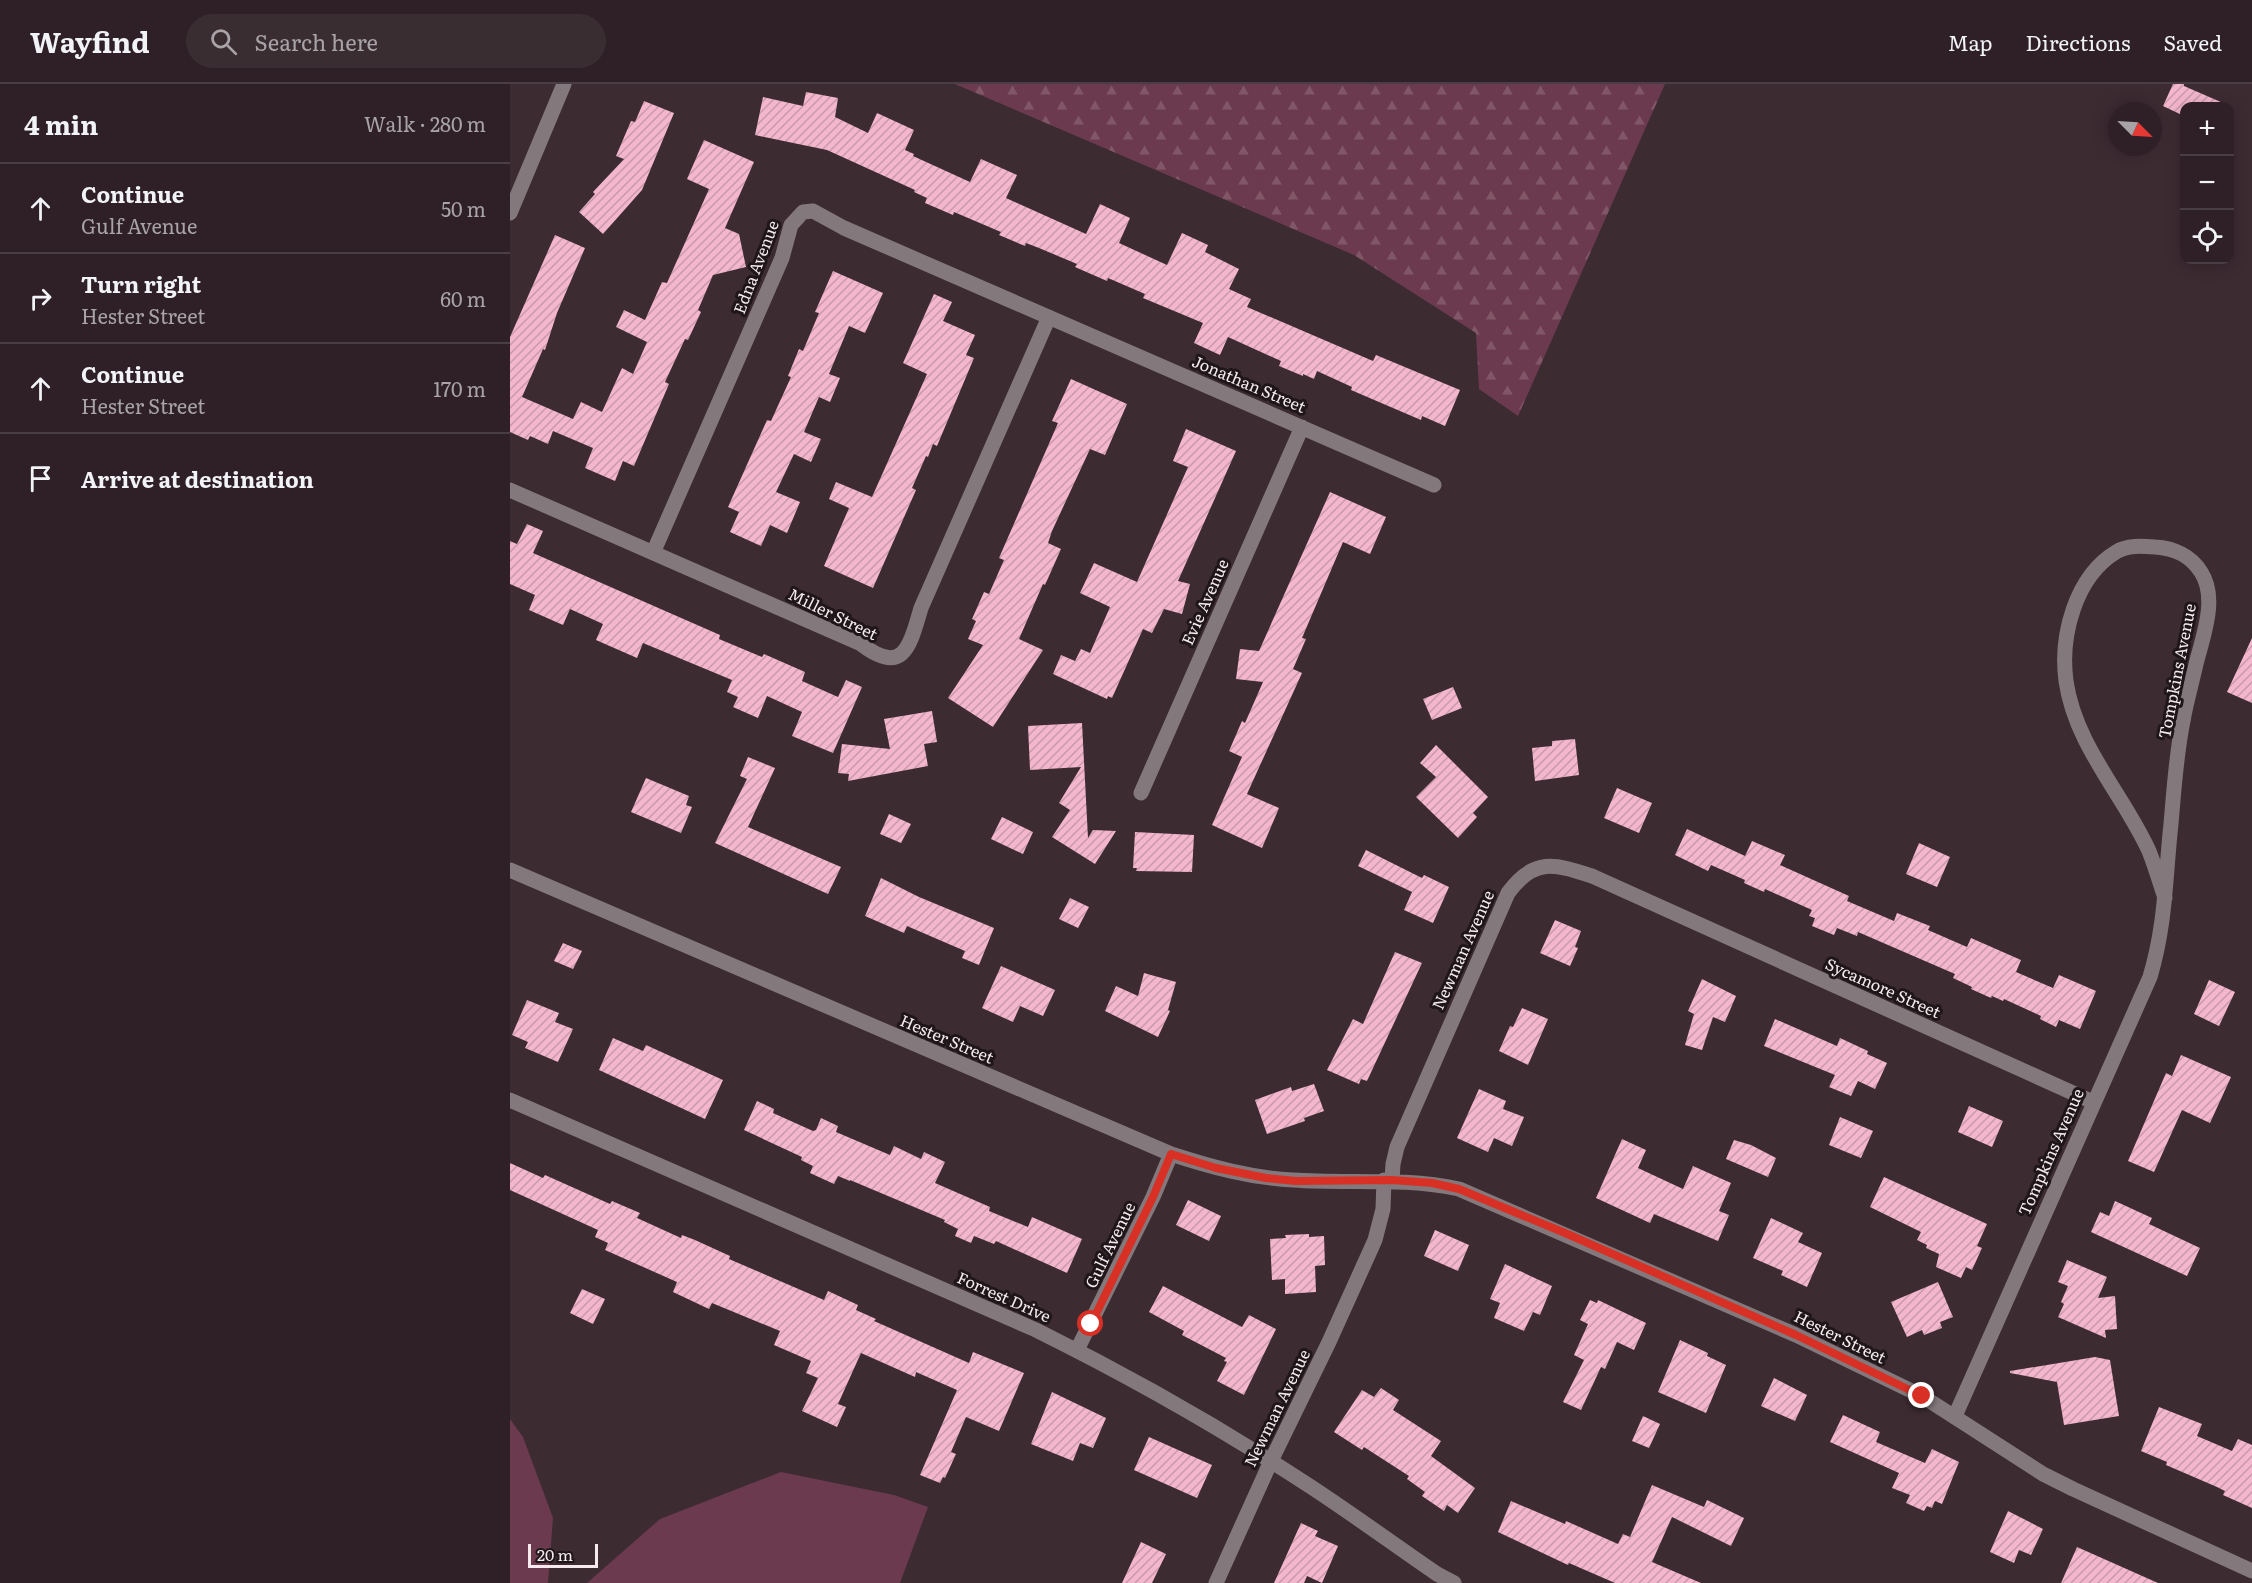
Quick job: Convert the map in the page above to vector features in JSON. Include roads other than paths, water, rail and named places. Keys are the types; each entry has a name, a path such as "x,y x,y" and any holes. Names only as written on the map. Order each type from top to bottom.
{"street":[{"path":"510,213 564,84"},
{"name":"Edna Avenue","path":"653,553 782,258 791,225 803,212 813,211 844,228 1049,317"},
{"name":"Jonathan Street","path":"1049,317 1434,485"},
{"name":"Miller Street","path":"510,490 861,644 874,654 890,659 899,657 910,644 921,608 1049,317"},
{"name":"Evie Avenue","path":"1141,793 1302,427"},
{"name":"Tompkins Avenue","path":"1955,1416 2150,976 2157,950 2165,898 2170,826 2182,721 2203,637 2210,595 2202,572 2187,555 2162,547 2137,546 2117,551 2096,568 2081,593 2070,619 2066,650 2066,680 2072,710 2083,735 2149,851 2165,898"},
{"name":"Newman Avenue","path":"1216,1583 1375,1240 1397,1147 1508,892 1515,882 1529,871 1544,865 1561,866 1592,876 1659,906"},
{"name":"Hester Street","path":"510,870 1171,1154 1216,1168 1266,1178 1296,1181 1388,1180 1432,1183 1459,1189 1796,1335 1922,1396 2043,1474 2252,1571"},
{"name":"Sycamore Street","path":"1659,906 2093,1102"},
{"name":"Forrest Drive","path":"510,1100 1025,1325 1077,1350 1169,1400 1271,1461 1437,1574 1454,1583"},
{"name":"Gulf Avenue","path":"1077,1350 1153,1197 1171,1154"}]}
